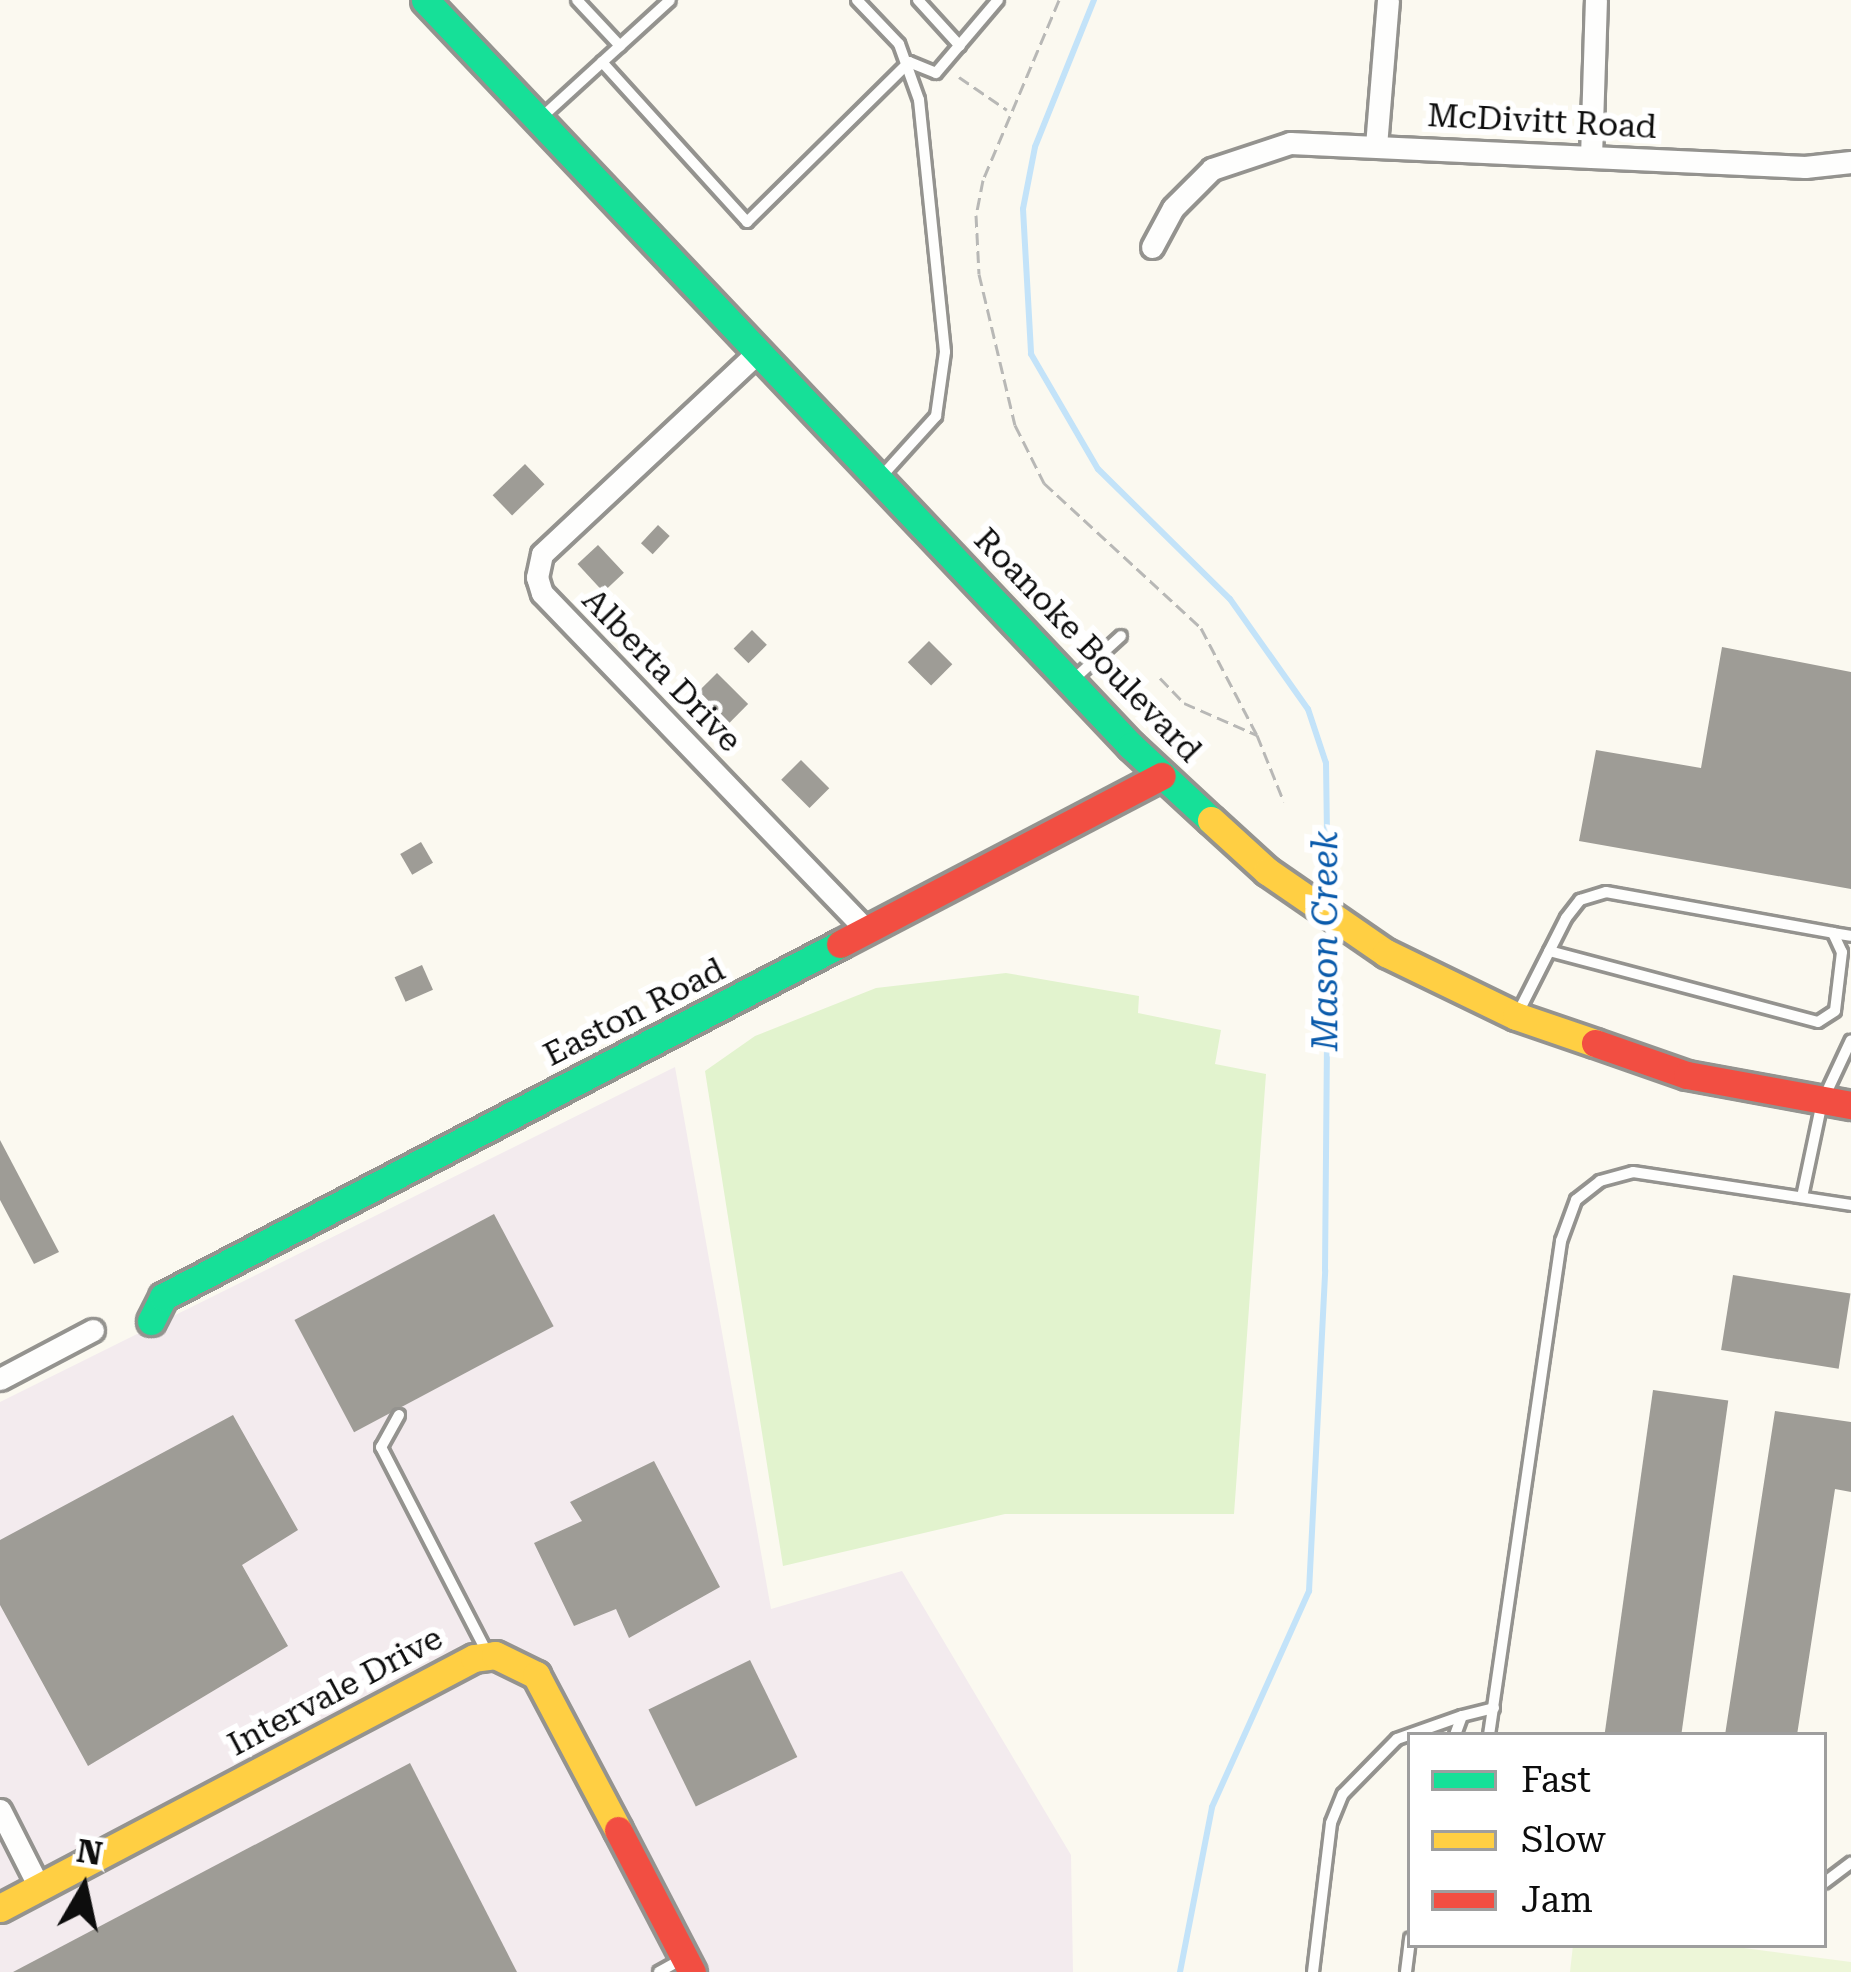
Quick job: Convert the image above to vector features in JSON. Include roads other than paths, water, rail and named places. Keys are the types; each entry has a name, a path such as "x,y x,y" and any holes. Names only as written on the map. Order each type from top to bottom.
{"street":[{"name":"Roanoke Boulevard","path":"425,0 1162,776 1318,910 1381,950 1516,1016 1687,1075 1851,1105"},
{"path":"1376,146 1388,0"},
{"path":"1591,157 1596,0"},
{"name":"McDivitt Road","path":"1153,248 1191,187 1236,156 1290,143 1805,167 1851,162"},
{"name":"Alberta Drive","path":"758,352 542,554 537,578 542,593 868,932"},
{"name":"Easton Road","path":"152,1322 163,1297 212,1270 1162,776"},
{"path":"0,1379 93,1330"},
{"name":"Intervale Drive","path":"0,1908 488,1655 536,1675 678,1967"},
{"path":"0,1810 39,1887"}],"lane":[{"path":"577,0 620,46"},
{"path":"539,119 670,0"},
{"path":"857,0 909,62 936,73 998,0"},
{"path":"918,0 960,46"},
{"path":"602,62 747,222 909,62"},
{"path":"879,479 936,416 945,391 909,62"},
{"path":"1071,682 1120,636"},
{"path":"1516,1016 1580,901 1606,892 1851,936"},
{"path":"1549,951 1818,1022 1834,1011 1842,952 1832,933"},
{"path":"1802,1197 1822,1102 1851,1040"},
{"path":"1489,1732 1561,1241 1576,1200 1600,1180 1633,1172 1851,1205"},
{"path":"399,1415 381,1447 488,1655"},
{"path":"1414,1732 1493,1708"},
{"path":"1456,1732 1462,1716"},
{"path":"1313,1972 1331,1823 1342,1794 1396,1738 1407,1734"}],"waterway":[{"name":"Mason Creek","path":"1094,0 1035,147 1023,209 1031,354 1098,469 1230,599 1308,709 1326,763 1328,901"},
{"name":"Mason Creek","path":"1180,1972 1212,1807 1309,1591 1325,1270 1328,926"}]}
